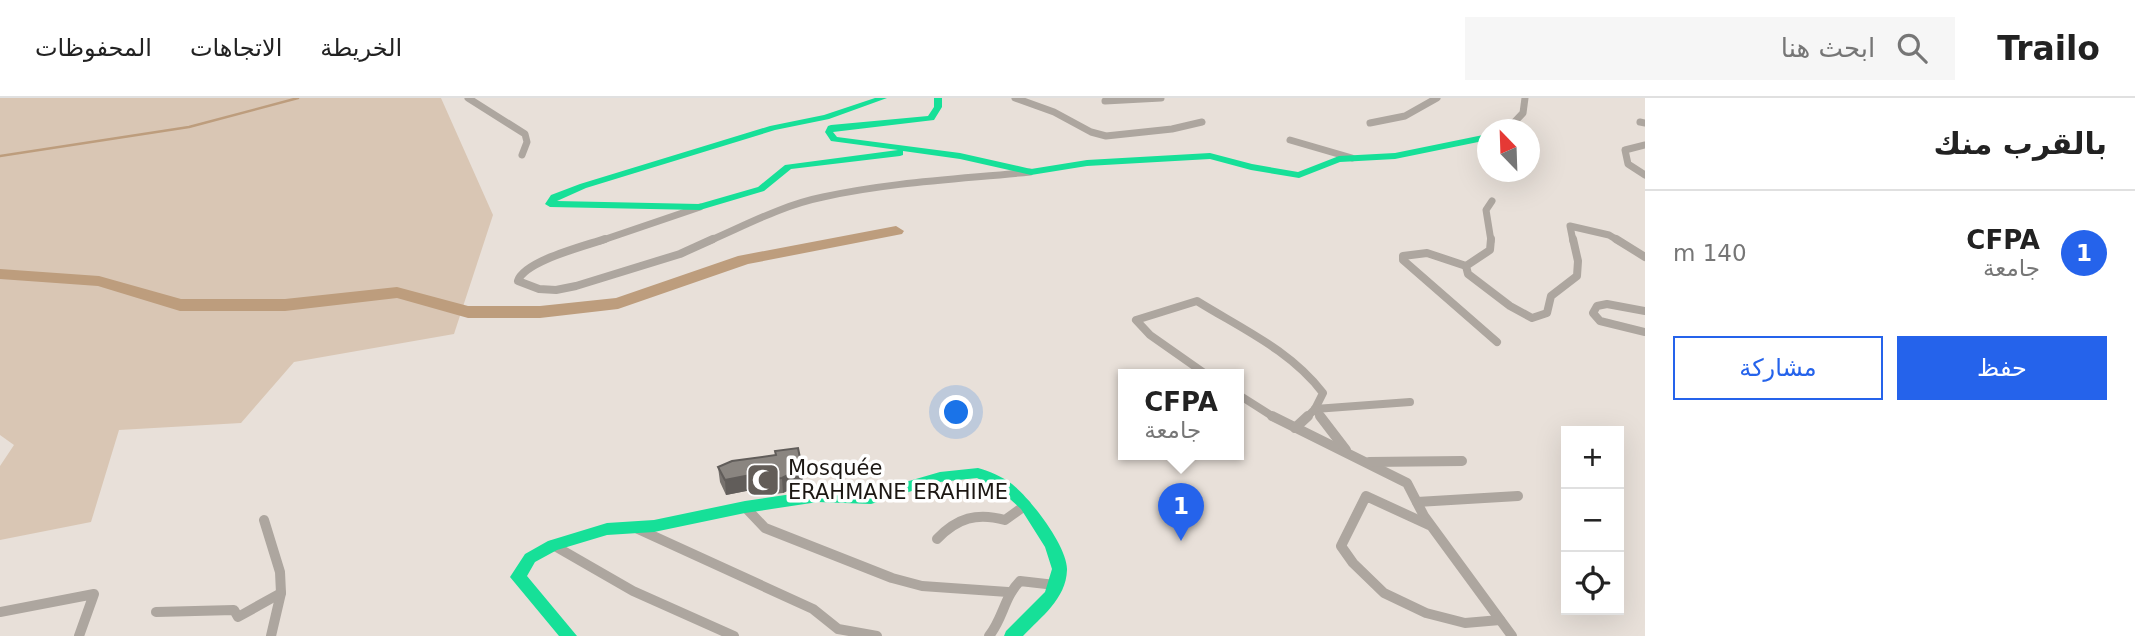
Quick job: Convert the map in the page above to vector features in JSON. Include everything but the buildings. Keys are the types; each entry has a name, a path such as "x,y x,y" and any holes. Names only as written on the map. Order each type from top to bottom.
{"street":[{"path":"468,98 525,134 527,142 522,155"},
{"path":"700,207 550,204 554,197 583,186 773,128 826,117 883,98"},
{"path":"939,98 938,107 931,118 831,128 828,132 834,139 960,156 1031,172"},
{"path":"1015,98 1054,112 1091,132 1106,136 1172,129 1202,122"},
{"path":"1105,102 1160,98"},
{"path":"1370,123 1390,122 1437,98"},
{"path":"1517,119 1523,113 1525,98"},
{"path":"918,150 788,167 761,189 550,258 530,267 519,276 518,281 539,289 556,290 576,286 680,254 767,215 821,197 876,188 1031,172 1087,163 1129,163 1198,156 1210,156 1251,167 1299,175 1339,159 1395,156 1477,139"},
{"path":"1290,140 1357,159"},
{"path":"1645,145 1625,150 1628,164 1645,175"},
{"path":"1466,266 1490,250 1492,236 1486,210 1492,201"},
{"path":"1466,266 1468,274 1510,306 1532,318 1547,313 1551,296 1577,276 1578,261 1570,226 1609,235 1644,256"},
{"path":"1466,266 1440,255 1403,256 1403,260 1497,342"},
{"path":"1198,369 1150,335 1136,320 1197,301 1272,348 1305,371 1323,393 1315,409 1295,428"},
{"path":"1645,311 1607,304 1597,306 1593,313 1600,321 1645,332"},
{"path":"1244,398 1295,428 1407,483 1430,526 1512,636"},
{"path":"1315,409 1369,406 1383,401 1410,402"},
{"path":"1315,409 1348,453"},
{"path":"1367,462 1462,461"},
{"path":"569,636 518,577 530,558 554,545 607,529 654,526 745,507 818,496 871,498 940,477 978,473 1006,487 1026,505 1052,545 1060,569 1052,596 1012,636"},
{"path":"1430,526 1366,496 1341,546 1353,563 1384,593 1426,613 1465,623 1500,620"},
{"path":"1417,502 1518,496"},
{"path":"937,539 952,522 986,514 1005,520 1026,505"},
{"path":"745,507 765,528 892,578 922,586 1008,592"},
{"path":"264,520 280,572 281,593 271,636"},
{"path":"632,526 813,609 838,629 877,636"},
{"path":"554,545 633,591 734,636"},
{"path":"989,636 1000,625 1008,592 1020,581 1055,585"},
{"path":"156,612 233,610 238,617 281,593"},
{"path":"0,612 94,594 79,636"}],"shaded area":[{"path":"0,98 441,98 493,215 454,334 294,362 241,423 119,430 91,522 0,540 0,466 14,445 0,435"}],"waterway":[{"path":"0,156 189,127 298,98"},
{"path":"0,274 99,281 180,305 285,305 397,292 468,312 540,312 618,303 744,260 896,231"}],"traffic: fast":[{"path":"883,98 826,117 773,128 583,186 554,197 550,204 700,207 761,189 788,167 900,153"},
{"path":"938,98 938,107 931,118 831,128 829,132 834,139 960,156 1031,172 1087,163 1210,156 1251,167 1299,175 1339,159 1395,156 1477,139"},
{"path":"569,636 518,577 530,558 553,545 607,529 654,526 745,507 818,496 871,498 940,477 978,473 1006,487 1026,505 1052,545 1060,569 1052,596 1012,636"}],"place":[{"name":"Mosquée ERAHMANE ERAHIME","path":"763,480"},
{"name":"CFPA","path":"1181,541"}]}
